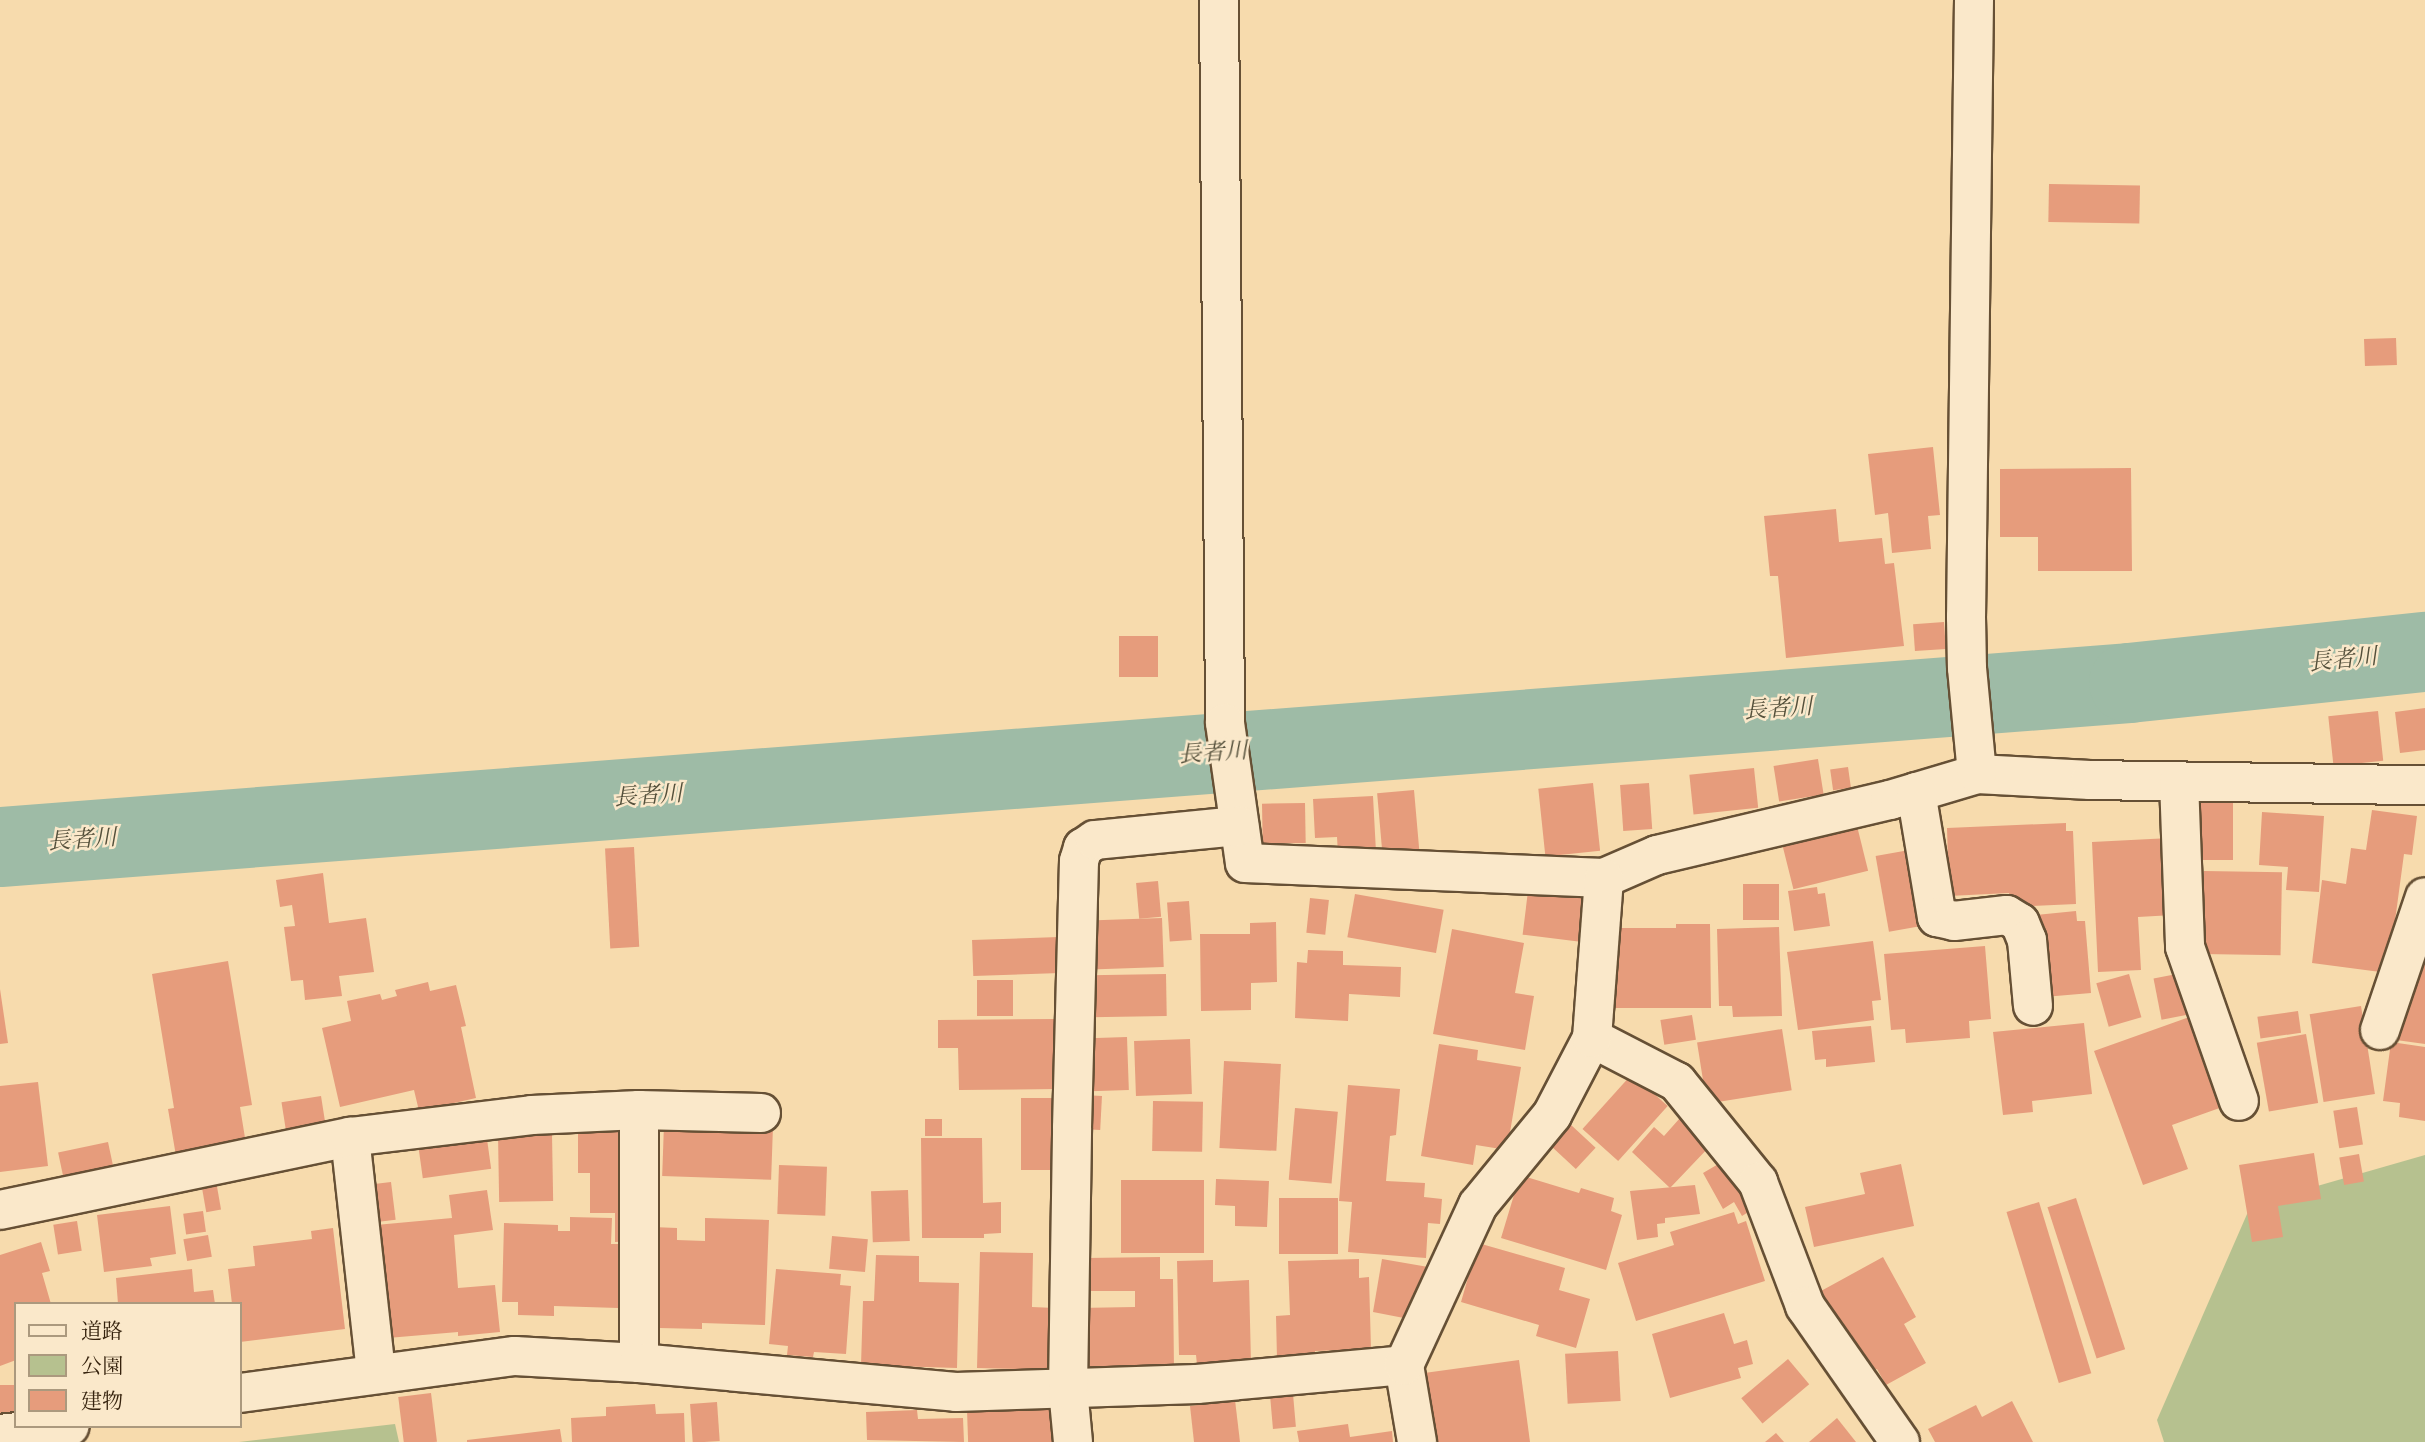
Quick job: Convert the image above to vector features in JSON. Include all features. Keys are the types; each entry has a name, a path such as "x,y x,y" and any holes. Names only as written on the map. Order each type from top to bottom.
{"street":[{"path":"1219,0 1225,723 1245,863 1604,878 1657,855 1916,792 1977,774 2425,785"},
{"path":"1974,0 1967,668 1977,774"},
{"path":"2179,781 2185,947 2239,1101"},
{"path":"1916,792 1937,917 1954,921 2007,915 2020,923 2027,940 2033,1006"},
{"path":"1073,1442 1068,1389 1079,861 1083,848 1096,840 1237,812"},
{"path":"1417,1442 1405,1365 1478,1205 1552,1115 1592,1038 1604,878"},
{"path":"2380,1030 2425,897"},
{"path":"1592,1038 1677,1082 1758,1182 1805,1306 1900,1442"},
{"path":"639,1110 639,1363"},
{"path":"0,1210 350,1138 532,1115 639,1110 761,1113"},
{"path":"350,1138 376,1374"},
{"path":"242,1393 515,1356 639,1363 956,1392 1197,1384 1405,1365"},
{"path":"0,1434 52,1428"}],"green space":[{"path":"2425,1155 2425,1442 2164,1442 2157,1420 2251,1205"},
{"path":"395,1424 399,1442 239,1442"}],"building":[{"path":"2049,184 2140,186 2139,224 2048,222"},
{"path":"2396,338 2397,365 2365,366 2364,339"},
{"path":"1933,447 1940,515 1928,516 1931,549 1892,553 1888,513 1875,515 1868,454"},
{"path":"2131,468 2132,571 2038,571 2038,537 2000,537 2000,469"},
{"path":"1836,509 1839,542 1882,538 1885,564 1894,563 1904,646 1786,658 1778,576 1770,576 1764,516"},
{"path":"1944,622 1946,649 1915,651 1913,624"},
{"path":"1119,636 1158,636 1158,677 1119,677"},
{"path":"2425,708 2425,750 2400,753 2395,712"},
{"path":"2378,711 2383,761 2334,766 2328,716"},
{"path":"1818,759 1824,795 1779,802 1774,766"},
{"path":"1848,767 1851,788 1833,790 1830,770"},
{"path":"1754,768 1758,808 1694,815 1689,775"},
{"path":"1593,783 1600,851 1545,856 1538,789"},
{"path":"1649,783 1652,829 1623,831 1620,785"},
{"path":"1414,790 1419,851 1382,854 1377,793"},
{"path":"1373,796 1376,852 1338,854 1337,837 1315,838 1313,799"},
{"path":"1305,803 1306,843 1263,844 1262,804"},
{"path":"2194,803 2233,803 2233,860 2194,860"},
{"path":"2372,810 2417,816 2412,855 2404,854 2388,973 2312,963 2322,880 2346,884 2351,848 2366,850"},
{"path":"2262,812 2324,816 2319,892 2286,890 2288,867 2259,865"},
{"path":"2066,823 2066,831 2073,831 2076,904 2010,907 2009,893 1949,896 1947,828"},
{"path":"1857,826 1868,871 1793,889 1782,845"},
{"path":"2170,838 2173,915 2138,917 2141,970 2098,972 2092,842"},
{"path":"634,847 639,947 610,948 605,849"},
{"path":"1915,849 1928,925 1889,932 1876,856"},
{"path":"2204,871 2282,872 2281,955 2203,954"},
{"path":"323,873 329,923 366,918 374,972 339,976 342,996 305,1000 303,980 291,981 284,927 295,926 292,905 280,907 276,880"},
{"path":"1158,881 1161,917 1139,919 1136,883"},
{"path":"1743,884 1779,884 1779,920 1743,920"},
{"path":"1817,887 1818,894 1825,893 1830,926 1794,931 1788,891"},
{"path":"1528,891 1590,899 1584,942 1523,935"},
{"path":"1355,894 1444,910 1436,953 1347,937"},
{"path":"1310,898 1329,900 1325,935 1306,933"},
{"path":"1189,901 1192,940 1170,941 1167,903"},
{"path":"2076,911 2077,921 2085,921 2091,993 2044,997 2036,915"},
{"path":"1162,918 1164,967 1091,970 1089,921"},
{"path":"1276,922 1277,982 1251,983 1251,1010 1201,1011 1200,934 1250,934 1250,923"},
{"path":"1676,924 1710,924 1711,1008 1611,1008 1610,928 1676,928"},
{"path":"1779,927 1782,1016 1733,1017 1732,1006 1719,1006 1717,929"},
{"path":"1452,929 1524,943 1515,993 1534,996 1525,1050 1433,1034"},
{"path":"1059,937 1060,973 973,976 972,940"},
{"path":"1873,941 1881,1000 1872,1001 1874,1020 1798,1030 1787,952"},
{"path":"1985,946 1991,1019 1969,1021 1970,1038 1906,1043 1905,1029 1891,1030 1884,954"},
{"path":"2409,948 2425,951 2425,1044 2396,1040"},
{"path":"1308,950 1343,951 1343,965 1401,967 1400,997 1349,994 1348,1021 1295,1018 1297,962 1307,963"},
{"path":"228,961 252,1105 240,1107 246,1144 176,1156 168,1109 174,1108 152,974"},
{"path":"2182,973 2190,1014 2162,1020 2154,979"},
{"path":"1166,974 1167,1016 1091,1017 1090,975"},
{"path":"2129,974 2141,1017 2109,1027 2096,983"},
{"path":"977,980 1013,980 1013,1016 977,1016"},
{"path":"428,982 430,991 456,985 466,1026 461,1027 476,1098 419,1111 414,1090 340,1107 322,1028 351,1021 347,1001 380,994 382,1000 397,996 395,990"},
{"path":"0,989 8,1043 0,1044"},
{"path":"2361,1006 2375,1094 2324,1102 2310,1014"},
{"path":"2298,1011 2301,1033 2260,1038 2257,1017"},
{"path":"1692,1015 1696,1040 1664,1045 1660,1020"},
{"path":"2195,1015 2228,1105 2172,1125 2188,1169 2143,1185 2094,1051"},
{"path":"1057,1019 1058,1089 959,1090 958,1048 938,1048 938,1020"},
{"path":"2084,1023 2092,1094 2032,1101 2033,1112 2003,1115 1993,1032"},
{"path":"1871,1026 1875,1062 1826,1067 1826,1059 1815,1060 1812,1031"},
{"path":"1782,1029 1792,1090 1707,1104 1697,1042"},
{"path":"2306,1034 2318,1103 2269,1112 2257,1043"},
{"path":"1127,1037 1129,1090 1083,1092 1081,1039"},
{"path":"1190,1039 1192,1094 1136,1096 1134,1041"},
{"path":"2391,1042 2425,1047 2425,1121 2399,1117 2400,1103 2383,1101"},
{"path":"1439,1044 1478,1050 1477,1060 1521,1067 1507,1150 1476,1145 1473,1165 1421,1156"},
{"path":"1224,1061 1281,1064 1276,1151 1219,1148"},
{"path":"1632,1074 1668,1106 1618,1161 1582,1129"},
{"path":"38,1082 48,1166 0,1172 0,1086"},
{"path":"1348,1085 1400,1089 1396,1135 1390,1136 1386,1181 1425,1183 1424,1197 1442,1199 1440,1224 1428,1223 1426,1258 1348,1252 1352,1202 1339,1201"},
{"path":"1083,1095 1102,1096 1100,1130 1081,1129"},
{"path":"321,1096 326,1126 286,1132 281,1102"},
{"path":"1021,1098 1061,1098 1061,1170 1021,1170"},
{"path":"1153,1101 1203,1102 1202,1152 1152,1151"},
{"path":"2357,1107 2363,1145 2339,1148 2333,1111"},
{"path":"1295,1108 1338,1112 1332,1183 1289,1180"},
{"path":"1680,1118 1711,1145 1670,1188 1632,1152 1654,1127 1664,1136"},
{"path":"925,1119 942,1119 942,1136 925,1136"},
{"path":"664,1124 773,1128 771,1180 662,1176"},
{"path":"1570,1124 1596,1148 1576,1169 1550,1145"},
{"path":"578,1125 634,1125 633,1241 615,1242 615,1213 590,1213 590,1173 578,1173"},
{"path":"486,1132 491,1169 423,1178 418,1142"},
{"path":"552,1134 553,1201 499,1202 498,1135"},
{"path":"921,1138 982,1138 983,1203 1001,1202 1001,1233 984,1234 984,1238 922,1238"},
{"path":"108,1142 115,1176 65,1187 58,1153"},
{"path":"2314,1153 2321,1199 2278,1206 2283,1237 2252,1242 2239,1165"},
{"path":"2359,1154 2364,1182 2344,1185 2339,1157"},
{"path":"1727,1159 1755,1208 1742,1216 1734,1202 1723,1209 1703,1173"},
{"path":"1901,1164 1914,1226 1814,1247 1805,1207 1865,1194 1860,1173"},
{"path":"779,1165 827,1167 825,1216 777,1214"},
{"path":"1520,1175 1579,1193 1581,1188 1614,1198 1611,1211 1622,1215 1606,1270 1501,1238"},
{"path":"1216,1179 1269,1181 1267,1227 1235,1226 1235,1206 1215,1205"},
{"path":"1121,1180 1204,1180 1204,1253 1121,1253"},
{"path":"216,1181 221,1210 206,1212 201,1184"},
{"path":"391,1182 396,1220 373,1223 368,1185"},
{"path":"1695,1185 1700,1214 1665,1218 1665,1223 1657,1224 1658,1237 1637,1240 1630,1191"},
{"path":"487,1190 493,1230 454,1235 458,1288 495,1285 500,1332 458,1336 458,1332 376,1339 365,1226 452,1218 449,1195"},
{"path":"908,1190 910,1241 873,1242 871,1191"},
{"path":"1279,1198 1338,1198 1338,1254 1279,1254"},
{"path":"2076,1198 2125,1349 2097,1358 2047,1207"},
{"path":"2039,1202 2091,1373 2059,1383 2006,1212"},
{"path":"170,1206 176,1254 150,1258 152,1266 104,1272 97,1215"},
{"path":"203,1211 206,1232 186,1235 183,1214"},
{"path":"1734,1212 1738,1224 1746,1221 1765,1281 1636,1321 1618,1263 1674,1245 1670,1232"},
{"path":"570,1217 612,1218 611,1244 620,1244 618,1308 554,1306 554,1316 518,1315 518,1302 502,1302 504,1223 558,1225 558,1231 570,1231"},
{"path":"705,1218 769,1220 765,1325 702,1323 702,1329 659,1328 659,1320 641,1320 652,1227 677,1228 677,1240 705,1241"},
{"path":"77,1221 82,1251 58,1254 53,1225"},
{"path":"333,1228 345,1329 242,1342 242,1302 232,1302 228,1269 255,1266 253,1246 312,1239 311,1231"},
{"path":"208,1235 212,1257 187,1261 183,1239"},
{"path":"832,1236 868,1239 865,1272 829,1269"},
{"path":"41,1242 50,1271 42,1273 50,1302 14,1302 14,1361 0,1366 0,1255"},
{"path":"1478,1243 1565,1268 1559,1290 1590,1299 1576,1348 1536,1336 1539,1325 1461,1302"},
{"path":"980,1252 1033,1253 1032,1307 1055,1308 1053,1370 977,1368"},
{"path":"876,1255 919,1256 919,1282 959,1283 957,1368 861,1365 863,1301 874,1301"},
{"path":"1160,1257 1160,1279 1173,1279 1174,1371 1079,1372 1078,1308 1135,1307 1135,1291 1086,1291 1086,1258"},
{"path":"1883,1257 1916,1317 1904,1324 1926,1363 1886,1385 1877,1369 1866,1375 1821,1291"},
{"path":"1359,1259 1359,1278 1369,1277 1371,1349 1315,1351 1315,1358 1277,1359 1276,1316 1290,1315 1288,1261"},
{"path":"1382,1259 1434,1268 1409,1319 1373,1312"},
{"path":"1213,1260 1213,1282 1249,1280 1251,1363 1197,1365 1196,1355 1179,1355 1177,1261"},
{"path":"192,1269 194,1292 213,1290 215,1302 118,1302 116,1278"},
{"path":"776,1269 841,1274 840,1285 851,1286 846,1354 814,1352 813,1357 787,1355 788,1346 769,1344"},
{"path":"1724,1313 1734,1344 1747,1340 1753,1364 1738,1368 1741,1378 1670,1398 1652,1334"},
{"path":"1618,1351 1621,1401 1568,1404 1565,1354"},
{"path":"1788,1359 1809,1384 1762,1423 1741,1398"},
{"path":"1519,1360 1530,1442 1427,1442 1417,1374"},
{"path":"0,1385 14,1385 14,1421 0,1421"},
{"path":"431,1393 437,1442 404,1442 398,1397"},
{"path":"1293,1394 1296,1427 1273,1429 1270,1396"},
{"path":"1235,1400 1240,1442 1194,1442 1190,1406"},
{"path":"2012,1401 2033,1442 1935,1442 1928,1429 1976,1405 1982,1417"},
{"path":"717,1402 720,1441 693,1442 690,1404"},
{"path":"655,1404 656,1414 684,1413 685,1442 572,1442 571,1418 606,1416 606,1407"},
{"path":"1058,1408 1059,1442 968,1442 967,1411"},
{"path":"917,1410 918,1419 963,1418 964,1442 867,1440 866,1412"},
{"path":"1837,1418 1856,1442 1809,1442"},
{"path":"1348,1424 1350,1437 1392,1431 1393,1442 1299,1442 1297,1431"},
{"path":"560,1429 562,1442 467,1442 467,1440"},
{"path":"1776,1433 1784,1442 1765,1442"}],"waterway":[{"name":"長者川","path":"0,847 2129,683 2425,652"}]}
